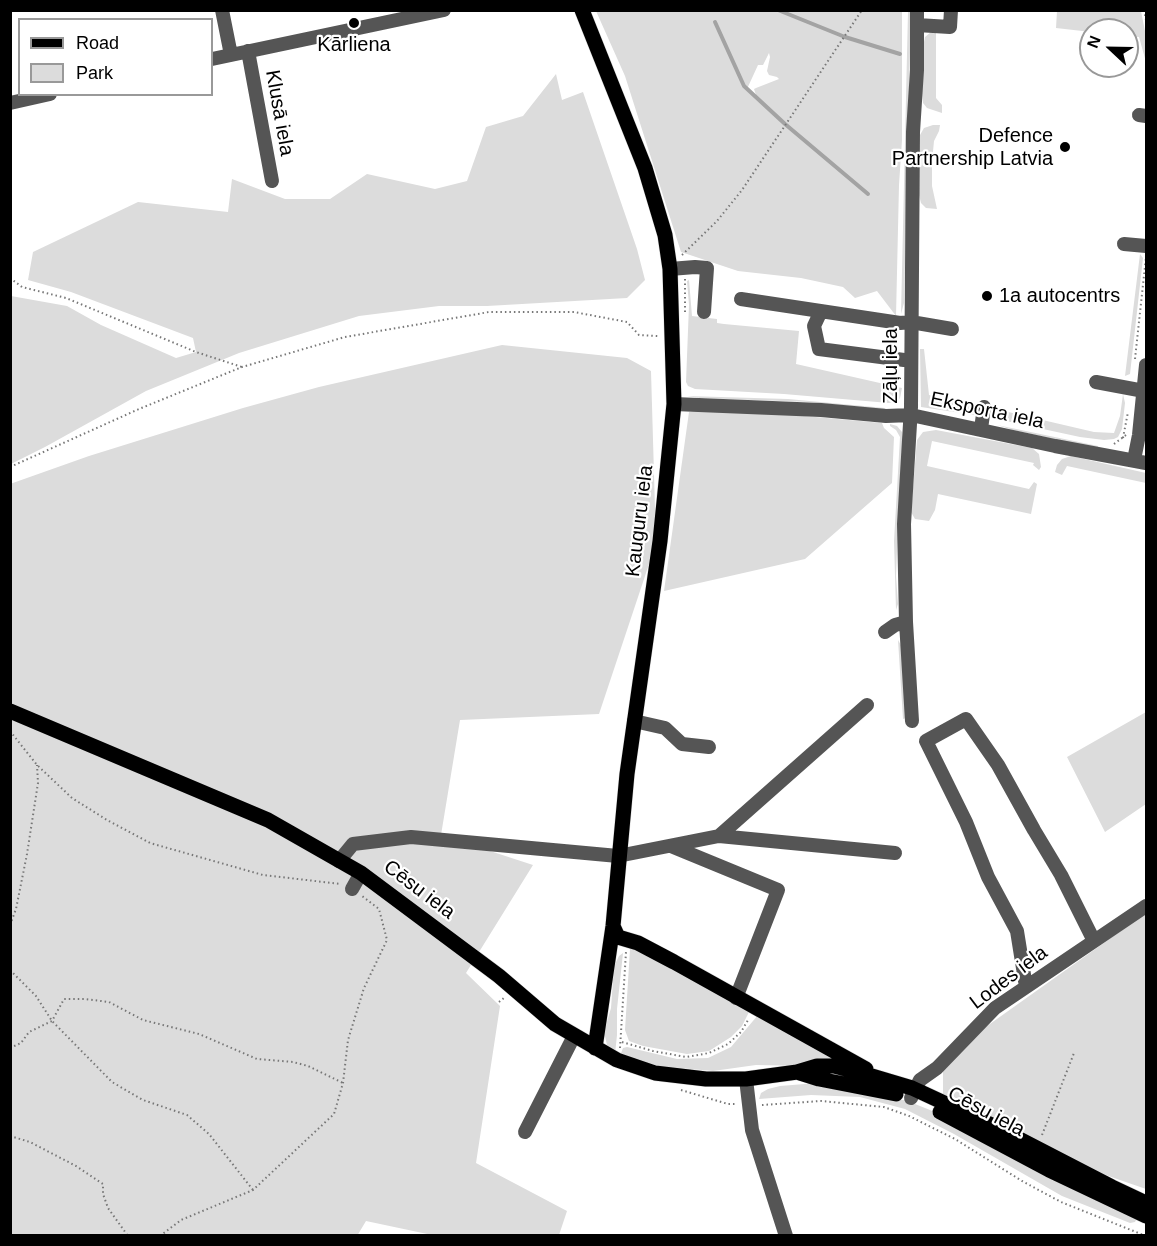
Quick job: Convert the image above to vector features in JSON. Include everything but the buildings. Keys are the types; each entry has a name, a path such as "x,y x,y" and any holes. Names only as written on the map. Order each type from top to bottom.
{"main road":[{"name":"Kauguru iela","path":"582,10 645,168 665,236 670,269 668,334 674,404 660,541 634,721 618,856 613,926 595,1048"},
{"name":"Cēsu iela","path":"10,711 268,819 361,873 499,976 555,1024 617,1060 655,1073 706,1079 746,1079 797,1072 817,1066 834,1066 891,1082 1049,1170 1146,1216"},
{"path":"613,926 618,937 638,943 891,1082"},
{"name":"Cēsu iela","path":"797,1072 819,1079 913,1094 994,1126 1146,1203"}],"street":[{"path":"222,10 231,55"},
{"path":"213,59 444,10"},
{"name":"Zāļu iela","path":"912,721 906,622 904,524 910,415 913,132 917,10"},
{"path":"917,26 950,27 951,10"},
{"name":"Klusā iela","path":"248,51 272,181"},
{"path":"10,103 41,96"},
{"path":"1124,244 1146,246"},
{"path":"670,269 708,268 704,312"},
{"path":"741,299 900,323 910,322 952,328"},
{"path":"821,311 814,326 819,349 903,360"},
{"path":"1140,366 1144,392 1139,435 1140,461"},
{"path":"1095,382 1144,392"},
{"name":"Eksporta iela","path":"674,404 821,410 886,416 910,415 1055,446 1140,461"},
{"path":"981,429 984,407"},
{"path":"885,632 895,625 906,622"},
{"path":"719,836 867,705"},
{"path":"1026,987 1017,931 988,877 966,822 926,741 966,719 998,765 1061,875 1094,941"},
{"path":"634,721 665,728 682,744 708,747"},
{"path":"339,861 353,844 411,837 618,856 719,836 895,852"},
{"path":"671,846 778,890 736,998"},
{"path":"351,889 361,873"},
{"name":"Lodes iela","path":"913,1094 922,1078 937,1068 995,1008 1146,906"},
{"path":"525,1132 574,1036"},
{"path":"746,1079 752,1130 786,1236"}],"path":[{"path":"682,255 717,221 742,190 862,10"},
{"path":"1144,10 1146,20"},
{"path":"1140,366 1146,257"},
{"path":"10,278 22,287 66,298 196,352 242,367"},
{"path":"10,467 242,367 345,337 489,312 574,312 627,322 639,335 668,334"},
{"path":"1123,438 1128,410"},
{"path":"10,731 37,765 72,798 150,843 263,875 331,882 351,889 379,909 387,940 364,988 348,1040 343,1083 334,1114 253,1190 181,1220 163,1234"},
{"path":"10,925 16,909 27,854 38,783 37,765"},
{"path":"618,1056 622,1042 626,950"},
{"path":"10,970 36,996 52,1021 112,1082 142,1100 187,1115 209,1134 253,1190"},
{"path":"10,1048 21,1043 29,1032 52,1021 64,999 109,1002 143,1020 199,1034 257,1059 308,1065 343,1083"},
{"path":"622,1042 686,1057 709,1053 728,1044 741,1032 752,1012"},
{"path":"1036,1149 1074,1053"},
{"path":"760,1105 821,1101 884,1107 909,1116 955,1139 1022,1181 1061,1202 1146,1236"},
{"path":"10,1136 30,1142 76,1166 103,1184 103,1194 108,1208 128,1236"}],"green space":[{"path":"911,10 904,303 901,314 908,11"},
{"path":"596,11 902,11 902,140 896,316 877,291 855,298 843,287 801,278 738,271 681,252 625,76","holes":["769,53 767,71 769,75 779,79 754,89 756,95 754,97 747,89 758,65 763,65"]},
{"path":"1057,11 1141,11 1146,36 1146,62 1139,37 1139,18 1079,18 1079,31 1056,28"},
{"path":"931,32 936,32 936,98 942,105 942,113 927,108 923,103 921,83 923,47 925,37"},
{"path":"556,74 562,100 583,92 637,249 645,280 627,298 487,306 439,306 359,316 239,353 146,391 11,464 11,296 67,306 101,325 176,358 196,352 193,338 71,292 28,280 33,252 138,202 228,212 232,179 285,199 330,199 367,174 435,189 467,181 486,127 523,116"},
{"path":"940,125 934,141 932,162 932,186 937,209 926,208 921,203 919,195 920,135 924,128"},
{"path":"1140,254 1143,258 1130,374 1125,376"},
{"path":"689,280 692,316 717,319 717,323 724,324 799,331 796,364 902,388 900,398 898,401 889,403 695,389 688,386 686,382 689,305 687,281"},
{"path":"502,345 627,358 651,371 656,543 599,714 460,720 441,835 533,865 466,973 500,1006 476,1163 567,1211 559,1235 432,1235 366,1221 357,1236 11,1235 10,484 89,456 243,408 319,387"},
{"path":"920,349 924,349 929,395 978,406 974,415 921,407"},
{"path":"1123,394 1125,403 1122,429 1118,437 1114,439 1080,437 992,418 991,413 992,407 1094,432 1114,433 1120,416"},
{"path":"687,396 788,399 885,408 884,410 809,402"},
{"path":"689,412 793,415 882,423 894,437 892,483 805,559 664,591"},
{"path":"890,424 897,426 902,432 903,446 896,610 894,541 900,437"},
{"path":"997,425 1098,446 1098,449 1013,430"},
{"path":"936,430 1032,448 1039,454 1041,467 1039,470 1033,465 1034,463 932,441 927,466 1029,489 1034,482 1037,484 1031,514 938,494 935,510 929,521 915,519 911,512 917,440 923,432"},
{"path":"1071,456 1146,473 1146,483 1067,466 1062,475 1055,472 1062,459"},
{"path":"898,640 902,647 906,718 903,719"},
{"path":"1146,712 1146,804 1105,832 1067,757"},
{"path":"1146,913 1146,1189 1091,1170 943,1095 943,1069 980,1031"},
{"path":"636,948 750,1010 742,1026 731,1037 709,1051 687,1054 643,1046 629,1041 625,1030 630,949"},
{"path":"623,953 615,1054 607,1045 604,1032 611,1008 614,966"},
{"path":"758,1015 836,1058 805,1066 756,1065 713,1071 646,1065 620,1056 623,1048 627,1047 677,1059 708,1058 731,1047"},
{"path":"817,1083 871,1091 930,1110 1137,1218 1135,1222 1130,1223 1062,1196 954,1134 905,1109 860,1097 811,1095 759,1099 761,1093 768,1089"}],"waterway":[{"path":"778,10 845,37 900,54"},
{"path":"715,22 744,86 868,194"}],"place":[{"name":"Kārliena","path":"354,23"},
{"name":"Defence Partnership Latvia","path":"1065,147"},
{"name":"1a autocentrs","path":"987,296"}]}
